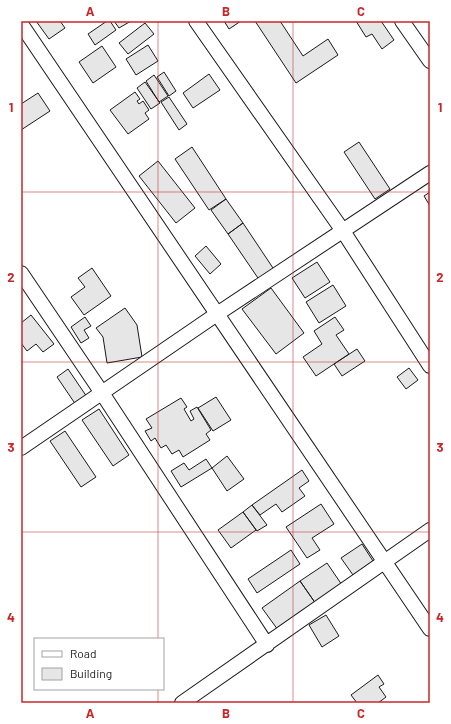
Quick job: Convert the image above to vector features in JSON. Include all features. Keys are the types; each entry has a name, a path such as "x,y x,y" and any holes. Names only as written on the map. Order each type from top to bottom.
{"street":[{"path":"196,21 343,231 430,366"},
{"path":"402,21 430,61"},
{"path":"21,24 430,629"},
{"path":"21,448 217,314 430,173"},
{"path":"21,273 102,392 267,645"},
{"path":"182,703 430,530"}],"building":[{"path":"36,21 60,21 65,28 49,39"},
{"path":"107,21 110,21 116,30 95,45 88,34"},
{"path":"114,21 131,21 119,28"},
{"path":"224,21 241,21 229,29"},
{"path":"255,21 280,21 303,56 328,39 338,55 296,83"},
{"path":"356,21 381,21 394,40 382,49 372,34 366,37"},
{"path":"145,23 154,34 128,54 119,43"},
{"path":"148,45 158,61 136,75 126,59"},
{"path":"102,46 116,67 93,83 79,62"},
{"path":"164,72 176,91 169,96 157,77"},
{"path":"209,74 220,90 193,108 183,93"},
{"path":"154,75 168,96 159,102 146,81"},
{"path":"145,82 160,103 151,109 137,88"},
{"path":"135,92 140,99 137,101 139,104 143,101 149,110 145,113 149,119 128,134 110,110"},
{"path":"38,93 50,111 21,130 21,104"},
{"path":"169,97 187,124 179,130 161,102"},
{"path":"359,142 390,189 375,199 344,152"},
{"path":"192,147 226,199 209,210 175,159"},
{"path":"158,161 195,208 176,223 139,176"},
{"path":"430,192 430,206 424,196"},
{"path":"226,199 243,223 228,234 211,210"},
{"path":"243,223 275,271 260,281 228,234"},
{"path":"206,246 221,264 210,274 195,256"},
{"path":"317,262 330,282 305,298 292,278"},
{"path":"92,268 111,296 84,315 71,297 85,287 78,278"},
{"path":"333,285 346,306 319,323 306,302"},
{"path":"271,288 304,333 276,354 242,309"},
{"path":"125,308 137,325 142,357 107,363 103,337 96,328"},
{"path":"31,315 54,344 43,352 36,344 27,351 21,343 21,323"},
{"path":"85,317 91,326 84,330 89,338 81,343 71,327"},
{"path":"335,317 344,330 336,335 349,354 316,376 303,357 322,344 314,331"},
{"path":"357,349 365,361 342,376 334,364"},
{"path":"409,368 418,380 406,389 397,377"},
{"path":"68,369 87,397 76,405 57,377"},
{"path":"216,397 231,420 213,431 198,408"},
{"path":"181,398 187,407 184,409 191,421 194,419 190,411 197,407 211,430 206,434 210,440 183,457 179,450 172,454 166,445 161,448 155,438 151,441 145,431 152,428 146,419"},
{"path":"99,409 129,455 113,466 82,420"},
{"path":"65,431 96,477 81,487 50,441"},
{"path":"227,456 244,479 227,491 212,468"},
{"path":"206,459 212,468 181,487 171,471 184,463 189,470"},
{"path":"302,470 309,481 299,488 305,496 282,512 276,504 260,515 252,505"},
{"path":"321,504 334,524 312,538 320,550 307,558 286,527"},
{"path":"252,505 267,525 257,531 243,512"},
{"path":"243,512 256,530 231,548 218,530"},
{"path":"362,544 373,561 353,575 341,558"},
{"path":"291,550 300,564 257,593 248,579"},
{"path":"327,563 342,585 316,604 300,581"},
{"path":"300,581 316,604 278,630 262,608"},
{"path":"326,615 339,636 322,647 309,625"},
{"path":"378,675 384,684 379,687 386,697 378,703 357,703 351,695"}]}
